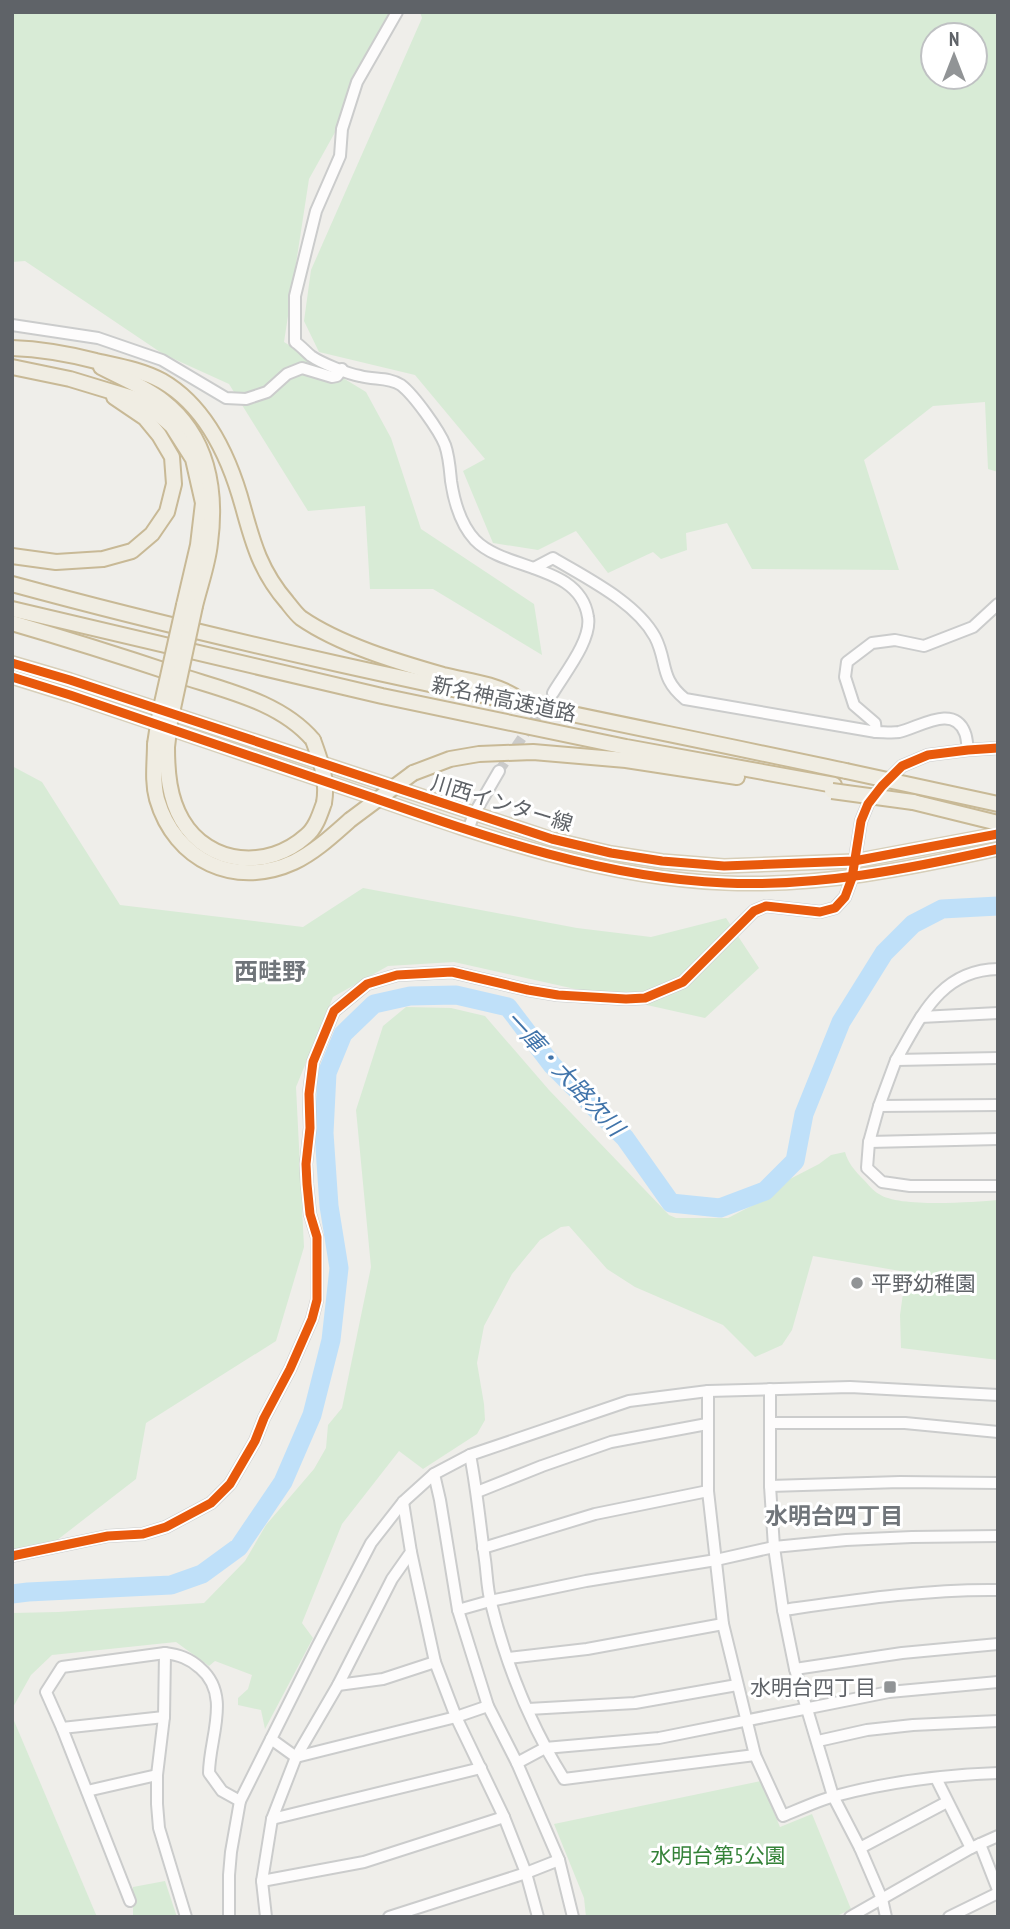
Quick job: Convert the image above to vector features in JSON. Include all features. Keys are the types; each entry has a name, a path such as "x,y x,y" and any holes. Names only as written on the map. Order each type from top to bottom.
{"highway":[{"path":"12,348 81,357 134,370 163,382 188,401 210,426 226,456 254,549 273,586 299,616 335,638 443,675 503,689 528,704"},
{"path":"12,623 88,645 254,700 283,714 303,728 313,740 325,773 326,792 318,819 308,835 283,852 260,859 236,858 214,853 195,838 181,820 161,746 160,712 189,606 210,545 213,499 209,473 202,450 186,422 162,401 81,357"},
{"path":"12,367 70,379 136,399 172,426 193,458 203,503 189,606"},
{"path":"12,556 56,562 103,559 132,551 152,534 167,512 174,484 172,457 145,418 101,388"},
{"name":"新名神高速道路","path":"12,584 240,642 998,804"},
{"name":"新名神高速道路","path":"12,609 382,696 833,788"},
{"path":"161,746 154,781 163,815 183,845 197,857 237,873 258,873 295,861 412,773 450,759 479,754 533,752 626,760 833,788 913,802 998,823"}],"main road":[{"name":"川西インター線","path":"12,663 552,839 611,853 662,861 724,866 854,861 998,834"},
{"name":"川西インター線","path":"12,677 468,830 555,857 612,870 724,883 784,883 852,878 998,849"}],"street":[{"path":"397,12 357,82 342,129 340,156 316,211 295,296 295,342 313,358 359,376 387,379 400,384 438,431 445,446 457,505 463,523 474,539 492,553 563,581 575,591 589,618 587,631 553,693"},
{"path":"12,325 97,338 162,360 226,398 246,400 267,392 287,374 302,368 332,377 337,376 342,369"},
{"path":"534,568 553,558 622,601 642,619 656,638 668,681 685,699 876,732 898,732 936,719 948,719 958,722 964,731 968,750"},
{"path":"876,732 875,723 854,705 845,677 847,662 872,643 895,640 924,646 973,627 998,604"},
{"path":"12,1556 108,1536 143,1534 166,1527 211,1503 230,1484 255,1441 312,1319 317,1300 317,1237 310,1214 306,1164 313,1062 334,1012 368,984 397,975 452,972 558,995 645,998 683,982 754,911 766,906 820,912 835,908 845,897 852,878 861,821 868,804 902,766 928,755 998,748"},
{"path":"468,830 474,814 499,771"},
{"path":"998,969 969,974 956,980 928,1005 897,1060 879,1105 869,1142 867,1168 882,1182 998,1186"},
{"path":"921,1017 998,1013"},
{"path":"897,1060 998,1058"},
{"path":"879,1105 998,1105"},
{"path":"869,1142 998,1139"},
{"path":"229,1917 230,1863 240,1801 372,1543 403,1502 434,1474 470,1455 629,1401 708,1391 850,1387 998,1395"},
{"path":"770,1389 770,1486 774,1546 783,1611 806,1708 833,1796 860,1848 886,1917"},
{"path":"708,1391 708,1492 723,1624 755,1755 783,1816 833,1796 936,1778 998,1773"},
{"path":"770,1423 905,1423 998,1432"},
{"path":"477,1492 611,1442 707,1424"},
{"path":"470,1455 490,1601 528,1709 545,1748 565,1779 755,1755"},
{"path":"434,1474 458,1611 488,1706 517,1763 559,1860 573,1917"},
{"path":"770,1486 900,1482 998,1483"},
{"path":"483,1548 595,1514 708,1492"},
{"path":"403,1502 435,1662 457,1717 504,1817 526,1873 538,1917"},
{"path":"458,1611 490,1601 586,1581 716,1560 774,1546 872,1539 998,1536"},
{"path":"266,1917 262,1881 272,1819 296,1756 338,1685 392,1579 411,1552"},
{"path":"783,1611 867,1598 998,1590"},
{"path":"508,1658 587,1649 723,1624"},
{"path":"796,1669 902,1653 998,1644"},
{"path":"130,1901 46,1692 62,1667 165,1653 189,1660 210,1678 217,1696 209,1773 222,1791 240,1801"},
{"path":"165,1653 164,1717 157,1775 159,1828 186,1917"},
{"path":"338,1685 383,1679 435,1662"},
{"path":"517,1763 545,1748 659,1738 888,1692 998,1682"},
{"path":"528,1709 635,1703 737,1685"},
{"path":"271,1739 296,1756 457,1717 488,1706"},
{"path":"62,1728 164,1717"},
{"path":"818,1741 867,1730 998,1721"},
{"path":"272,1819 481,1768"},
{"path":"87,1791 157,1775"},
{"path":"936,1778 998,1891 949,1917"},
{"path":"860,1848 947,1802"},
{"path":"262,1881 364,1862 504,1817"},
{"path":"850,1917 975,1846 998,1836"},
{"path":"389,1917 559,1860"}],"green space":[{"path":"12,12 402,12 309,179 284,342 366,392 391,438 421,529 534,604 542,655 433,589 370,589 365,506 308,511 229,384 163,354 25,261 12,262"},
{"path":"420,12 998,12 998,472 988,469 985,402 933,406 864,460 899,570 752,569 727,523 686,533 687,550 661,559 653,552 608,573 576,531 538,550 493,543 463,471 485,459 415,375 319,352 304,321 311,270 422,18"},
{"path":"12,766 42,782 120,905 303,927 363,888 577,928 651,937 726,918 759,968 705,1018 454,962 388,966 333,997 296,1087 304,1247 276,1341 146,1423 136,1479 43,1551 12,1561"},
{"path":"406,1007 451,1008 485,1016 549,1090 669,1215 676,1218 728,1218 773,1195 790,1179 831,1155 845,1152 852,1167 871,1187 889,1198 919,1203 998,1200 998,1360 901,1348 900,1315 906,1272 813,1256 792,1330 782,1345 755,1357 723,1325 635,1287 607,1269 569,1226 561,1227 540,1240 512,1274 484,1326 477,1363 485,1420 477,1434 423,1469 399,1451 342,1524 302,1623 313,1638 265,1729 261,1710 238,1705 238,1698 248,1689 252,1675 215,1661 209,1666 176,1642 52,1655 31,1675 12,1709 12,1613 204,1603 245,1561 266,1525 314,1469 326,1448 328,1425 342,1408 371,1267 356,1110 383,1026"},
{"path":"12,1716 97,1917 12,1917"},
{"name":"水明台第5公園","path":"761,1781 780,1827 812,1814 851,1909 835,1917 586,1917 584,1898 554,1824"},
{"path":"165,1881 177,1917 133,1917 133,1887"}],"waterway":[{"name":"一庫・大路次川","path":"12,1594 171,1585 202,1574 239,1547 283,1482 312,1415 331,1340 339,1268 329,1206 324,1133 327,1073 343,1034 374,1004 410,996 456,995 508,1007 552,1065 625,1138 671,1203 720,1208 765,1191 795,1161 804,1114 841,1022 884,953 913,924 942,909 998,906"}],"tunnel":[{"path":"499,771 553,693"}],"cycle path":[{"path":"12,663 552,839 611,853 662,861 724,866 854,861 998,834"},
{"path":"12,677 458,827 545,853 634,873 725,883 794,882 897,870 998,849"},
{"path":"12,1556 108,1536 143,1534 166,1527 211,1503 230,1484 255,1441 290,1369 312,1319 317,1300 317,1237 310,1214 306,1164 310,1128 309,1094 313,1062 334,1011 367,984 397,975 452,972 558,995 645,998 683,982 754,911 766,906 820,912 835,908 845,897 852,878 861,821 868,804 902,766 928,755 998,748"}],"place":[{"name":"平野幼稚園","path":"857,1283"},
{"name":"水明台四丁目","path":"890,1687"}],"district":[{"name":"西畦野","path":"270,971"},
{"name":"水明台四丁目","path":"834,1515"}]}
